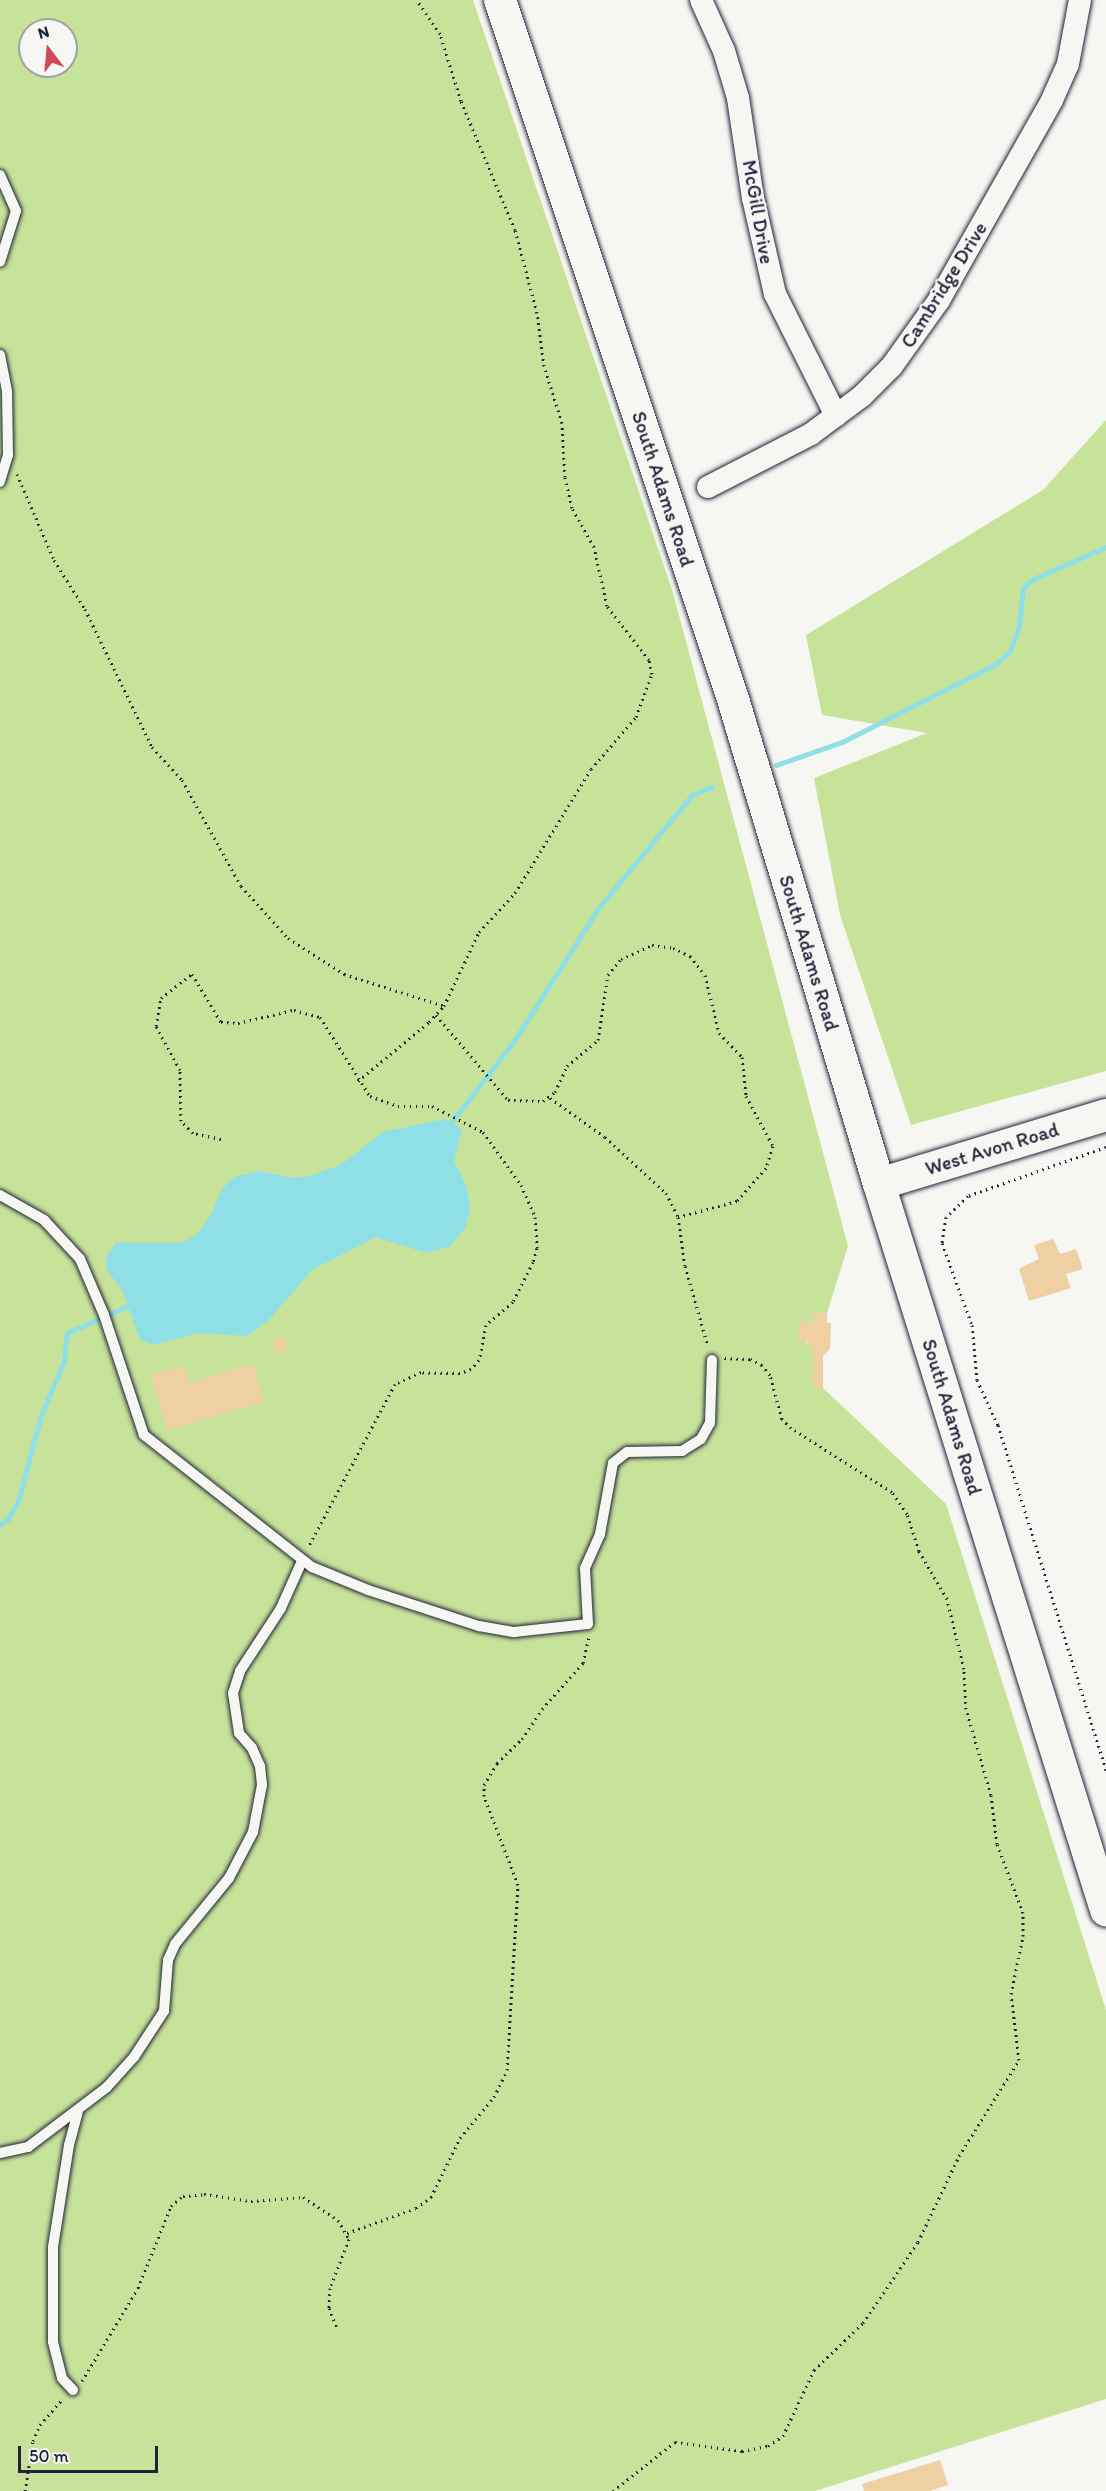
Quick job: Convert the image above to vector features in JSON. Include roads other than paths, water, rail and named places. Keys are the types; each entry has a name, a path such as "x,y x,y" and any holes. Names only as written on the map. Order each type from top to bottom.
{"main road":[{"name":"South Adams Road","path":"500,0 733,699 879,1184 1099,1861 1106,1907"},
{"name":"West Avon Road","path":"879,1184 1106,1115"}],"street":[{"name":"McGill Drive","path":"701,0 723,51 738,98 753,198 775,294 836,416"},
{"name":"Cambridge Drive","path":"708,487 786,449 836,416 892,366 939,300 1052,100 1074,42 1080,0"}],"lane":[{"path":"0,175 16,211 14,229 0,262"},
{"path":"0,355 7,392 8,455 0,482"},
{"path":"0,1196 44,1220 81,1259 104,1314 144,1435 259,1523 302,1561 368,1590 478,1626 514,1632 588,1624 585,1568 600,1534 613,1462 627,1452 682,1451 701,1439 710,1423 711,1360"},
{"path":"0,2153 28,2147 78,2112 134,2057 164,2011 168,1960 175,1944 229,1878 253,1832 262,1785 260,1766 252,1748 239,1733 233,1693 240,1671 281,1608 302,1561"},
{"path":"73,2390 62,2378 53,2342 53,2247 69,2145 78,2112"}],"water":[{"path":"445,1119 462,1129 454,1161 467,1187 470,1207 466,1227 450,1246 426,1253 376,1237 312,1270 268,1321 247,1336 198,1333 154,1345 140,1340 123,1292 106,1268 107,1255 116,1243 182,1243 196,1235 211,1215 222,1189 234,1177 259,1171 293,1178 310,1176 342,1164 383,1132"}],"waterway":[{"path":"776,765 842,742 996,664 1010,651 1019,626 1023,588 1033,579 1106,547"},
{"path":"450,1124 514,1041 599,907 692,795 711,787"},
{"path":"0,1525 8,1519 19,1498 41,1415 64,1361 67,1333 134,1303"}]}
